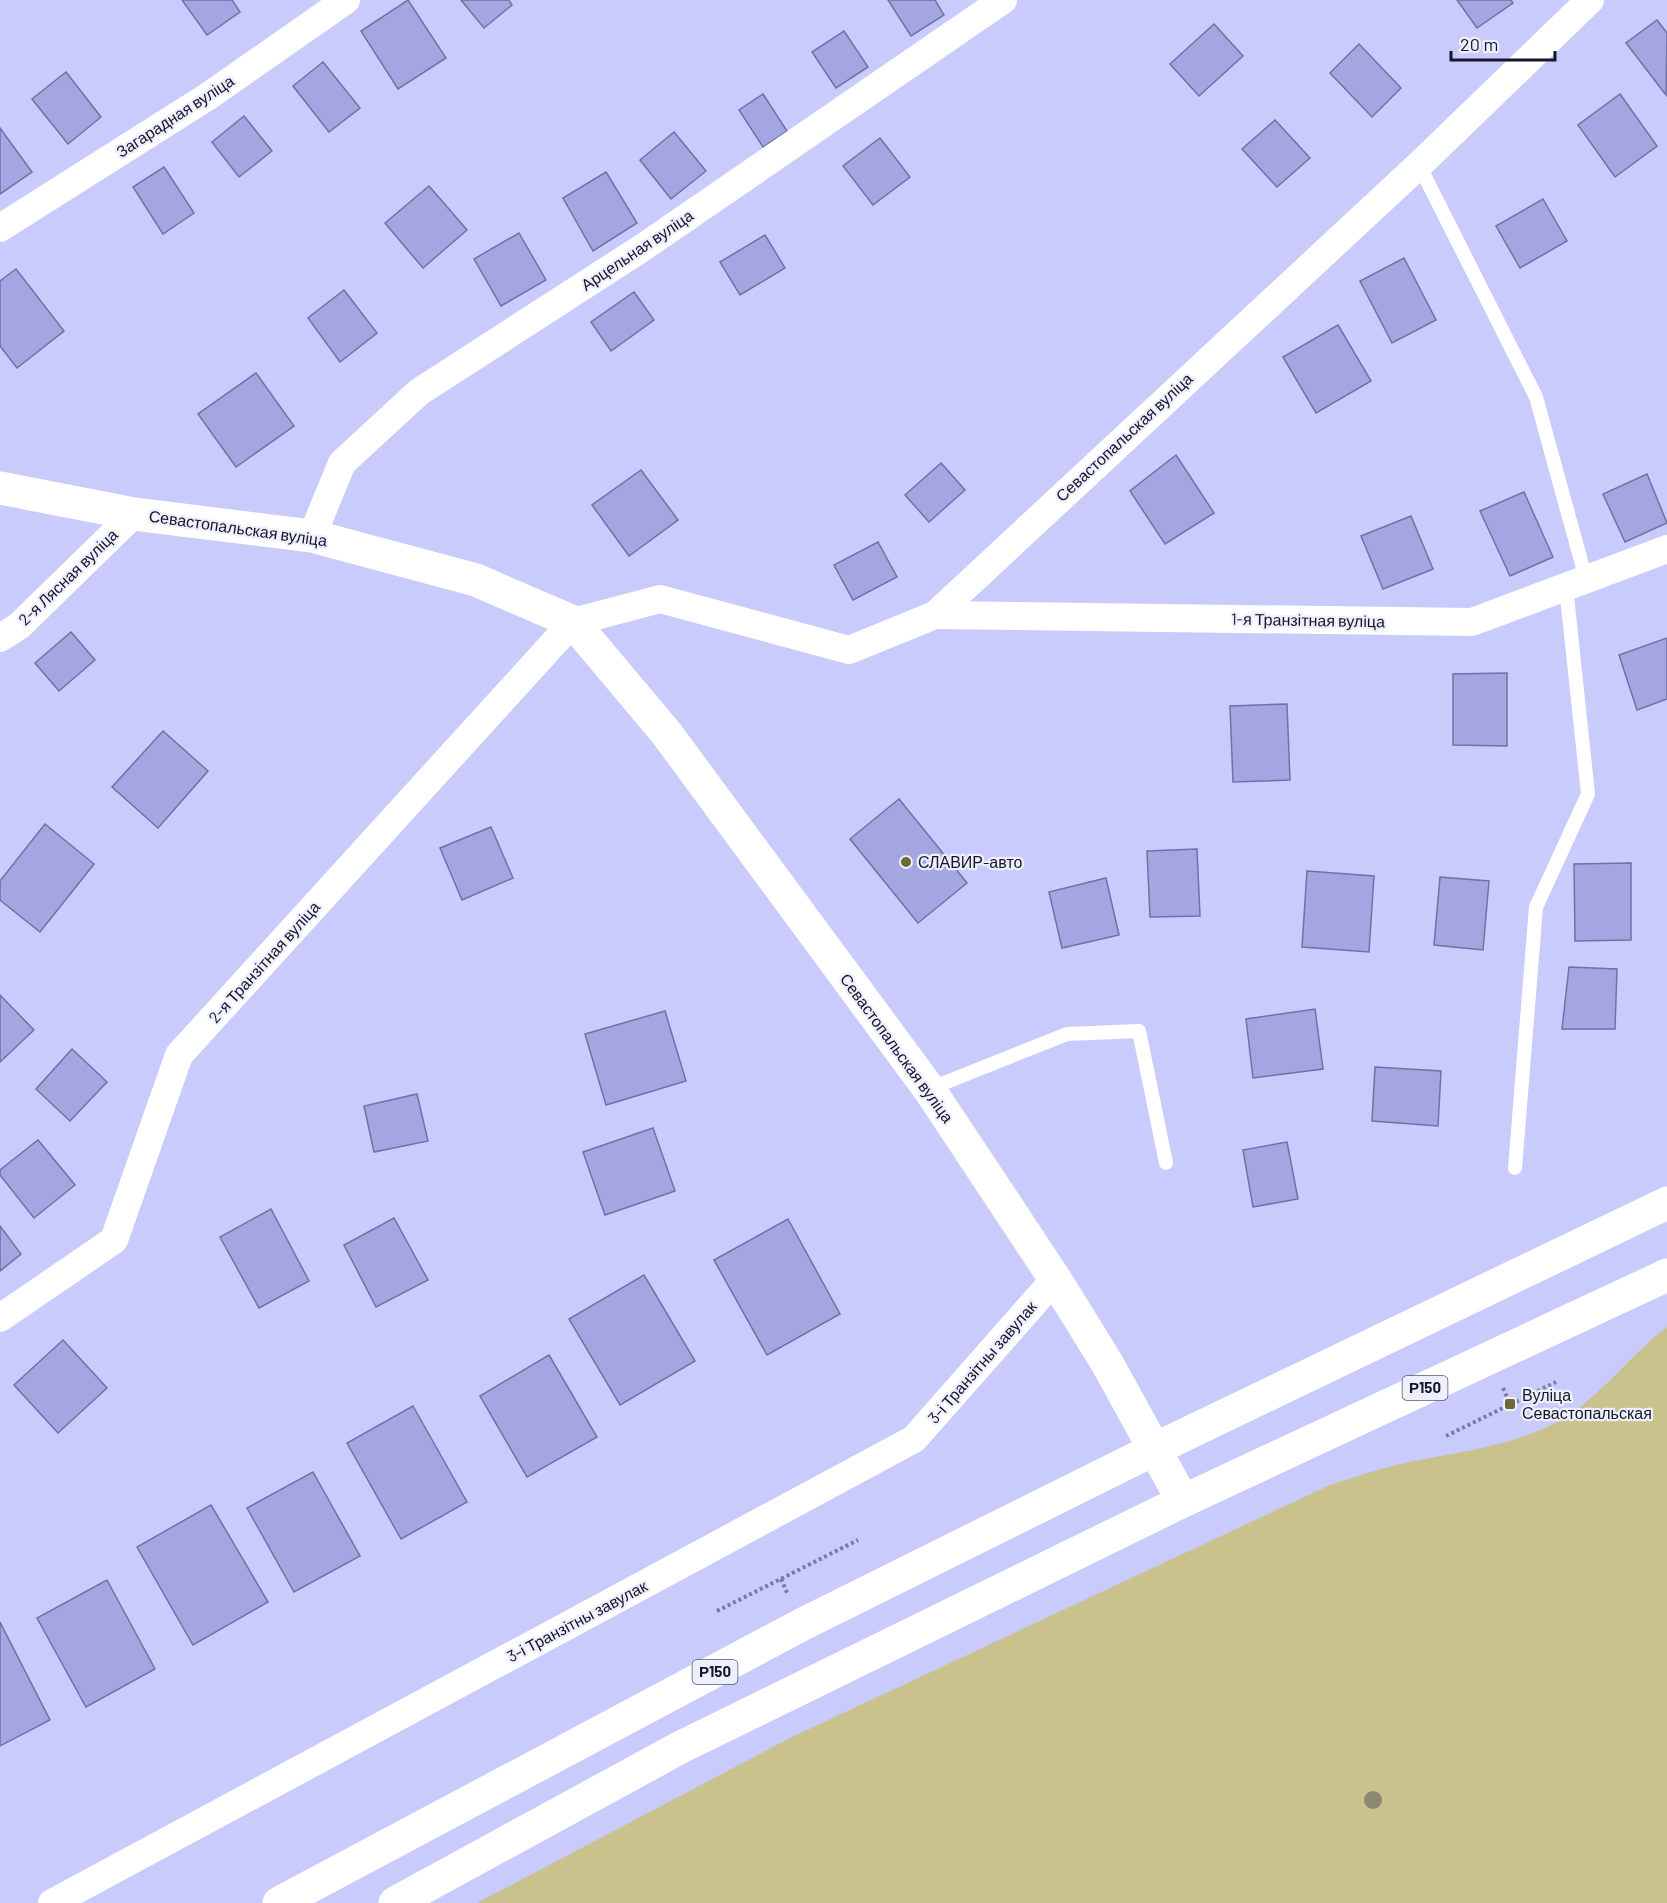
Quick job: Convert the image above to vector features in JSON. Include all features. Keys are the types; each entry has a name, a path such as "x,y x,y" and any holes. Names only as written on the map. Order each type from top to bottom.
{"main road":[{"name":"Севастопальская вуліца","path":"0,488 134,514 312,536 476,580 573,622 667,734 929,1089 1054,1279 1155,1449 1183,1501"},
{"name":"Р150","path":"279,1903 803,1624 1155,1449 1667,1203"},
{"name":"Р150","path":"395,1903 681,1747 1183,1501 1667,1275"}],"street":[{"name":"Загарадная вуліца","path":"0,228 207,97 346,0"},
{"name":"Арцельная вуліца","path":"312,536 342,463 419,392 642,248 1003,0"},
{"name":"Севастопальская вуліца","path":"573,622 660,599 849,650 935,615 1419,165 1590,0"},
{"name":"2-я Лясная вуліца","path":"0,638 19,626 134,514"},
{"name":"1-я Транзітная вуліца","path":"935,615 1472,622 1667,549"},
{"name":"2-я Транзітная вуліца","path":"0,1318 114,1240 179,1055 573,622"},
{"name":"3-і Транзітны завулак","path":"52,1903 915,1439 1054,1279"}],"lane":[{"path":"1419,165 1536,397 1576,583 1588,794 1536,907 1515,1168"},
{"path":"929,1089 1067,1034 1139,1031 1166,1163"}],"path":[{"path":"1446,1436 1556,1382"},
{"path":"717,1611 858,1540"}],"shaded area":[{"path":"1667,1327 1667,1903 477,1903 790,1738 1330,1485 1403,1463 1510,1441 1547,1427 1578,1409"}],"building":[{"path":"182,0 232,0 240,12 207,35"},
{"path":"408,0 446,58 398,89 361,31"},
{"path":"461,0 509,0 512,5 484,28"},
{"path":"888,0 935,0 944,15 911,36"},
{"path":"1457,0 1511,0 1513,3 1477,28"},
{"path":"1657,20 1667,33 1666,95 1626,43"},
{"path":"1214,24 1243,56 1199,96 1170,64"},
{"path":"844,31 868,67 836,88 812,52"},
{"path":"1359,44 1401,88 1372,117 1330,73"},
{"path":"323,62 360,108 329,132 293,86"},
{"path":"66,72 101,117 68,144 32,99"},
{"path":"763,94 787,131 763,147 739,110"},
{"path":"1620,94 1657,146 1615,177 1578,125"},
{"path":"244,116 272,151 239,177 212,142"},
{"path":"1275,120 1310,158 1277,187 1242,149"},
{"path":"0,128 32,172 0,194"},
{"path":"674,132 706,171 671,199 640,160"},
{"path":"880,138 910,177 873,205 843,166"},
{"path":"164,167 194,213 163,234 133,187"},
{"path":"606,172 637,223 593,251 563,198"},
{"path":"429,186 467,230 423,268 385,223"},
{"path":"1543,199 1567,241 1520,268 1496,226"},
{"path":"519,233 546,280 501,306 474,259"},
{"path":"765,235 785,268 740,295 720,262"},
{"path":"1404,258 1436,320 1392,343 1360,281"},
{"path":"16,269 64,331 17,368 0,346 0,281"},
{"path":"344,290 377,333 340,362 308,318"},
{"path":"634,292 654,320 611,351 591,322"},
{"path":"1338,325 1371,381 1316,413 1283,357"},
{"path":"256,373 294,426 236,467 198,414"},
{"path":"1176,455 1214,513 1165,544 1130,491"},
{"path":"941,463 965,490 929,522 905,495"},
{"path":"641,470 678,520 629,556 592,505"},
{"path":"1647,474 1667,523 1625,542 1603,494"},
{"path":"1524,492 1553,557 1510,576 1480,511"},
{"path":"1411,516 1433,569 1383,589 1361,536"},
{"path":"878,542 897,577 853,600 834,565"},
{"path":"71,632 95,660 59,691 35,663"},
{"path":"1667,638 1667,699 1637,710 1619,655"},
{"path":"1507,673 1507,746 1453,745 1453,674"},
{"path":"1287,704 1290,780 1233,782 1230,706"},
{"path":"163,731 208,771 158,828 112,787"},
{"path":"899,799 967,883 918,923 850,839"},
{"path":"45,824 94,864 40,932 0,900 0,881"},
{"path":"491,827 513,878 462,900 440,848"},
{"path":"1197,849 1200,916 1150,917 1147,851"},
{"path":"1631,863 1631,940 1575,941 1574,864"},
{"path":"1307,871 1374,876 1369,952 1302,947"},
{"path":"1440,877 1489,881 1483,950 1434,945"},
{"path":"1106,878 1119,935 1062,948 1049,892"},
{"path":"1569,967 1617,969 1615,1029 1562,1029"},
{"path":"0,995 34,1030 0,1062"},
{"path":"1315,1009 1323,1069 1253,1078 1246,1019"},
{"path":"665,1011 686,1081 606,1105 585,1034"},
{"path":"72,1049 107,1082 70,1121 36,1089"},
{"path":"1375,1067 1441,1071 1438,1126 1372,1121"},
{"path":"417,1094 428,1141 374,1152 364,1106"},
{"path":"653,1128 675,1191 605,1215 583,1152"},
{"path":"38,1140 75,1185 34,1218 0,1175 0,1170"},
{"path":"1287,1142 1298,1199 1253,1207 1243,1150"},
{"path":"271,1209 309,1281 259,1308 220,1237"},
{"path":"394,1218 428,1280 376,1307 344,1245"},
{"path":"788,1219 840,1314 767,1355 714,1260"},
{"path":"0,1226 21,1254 0,1271"},
{"path":"644,1275 695,1361 620,1405 569,1319"},
{"path":"63,1340 107,1388 58,1433 14,1385"},
{"path":"549,1355 597,1437 527,1477 480,1396"},
{"path":"413,1406 467,1502 401,1539 347,1443"},
{"path":"313,1472 360,1556 294,1592 247,1508"},
{"path":"211,1505 268,1602 193,1645 137,1547"},
{"path":"107,1580 155,1669 86,1707 37,1618"},
{"path":"0,1622 50,1720 0,1746"}],"place":[{"name":"СЛАВИР-авто","path":"906,862"},
{"name":"Вуліца Севастопальская","path":"1510,1404"}]}
